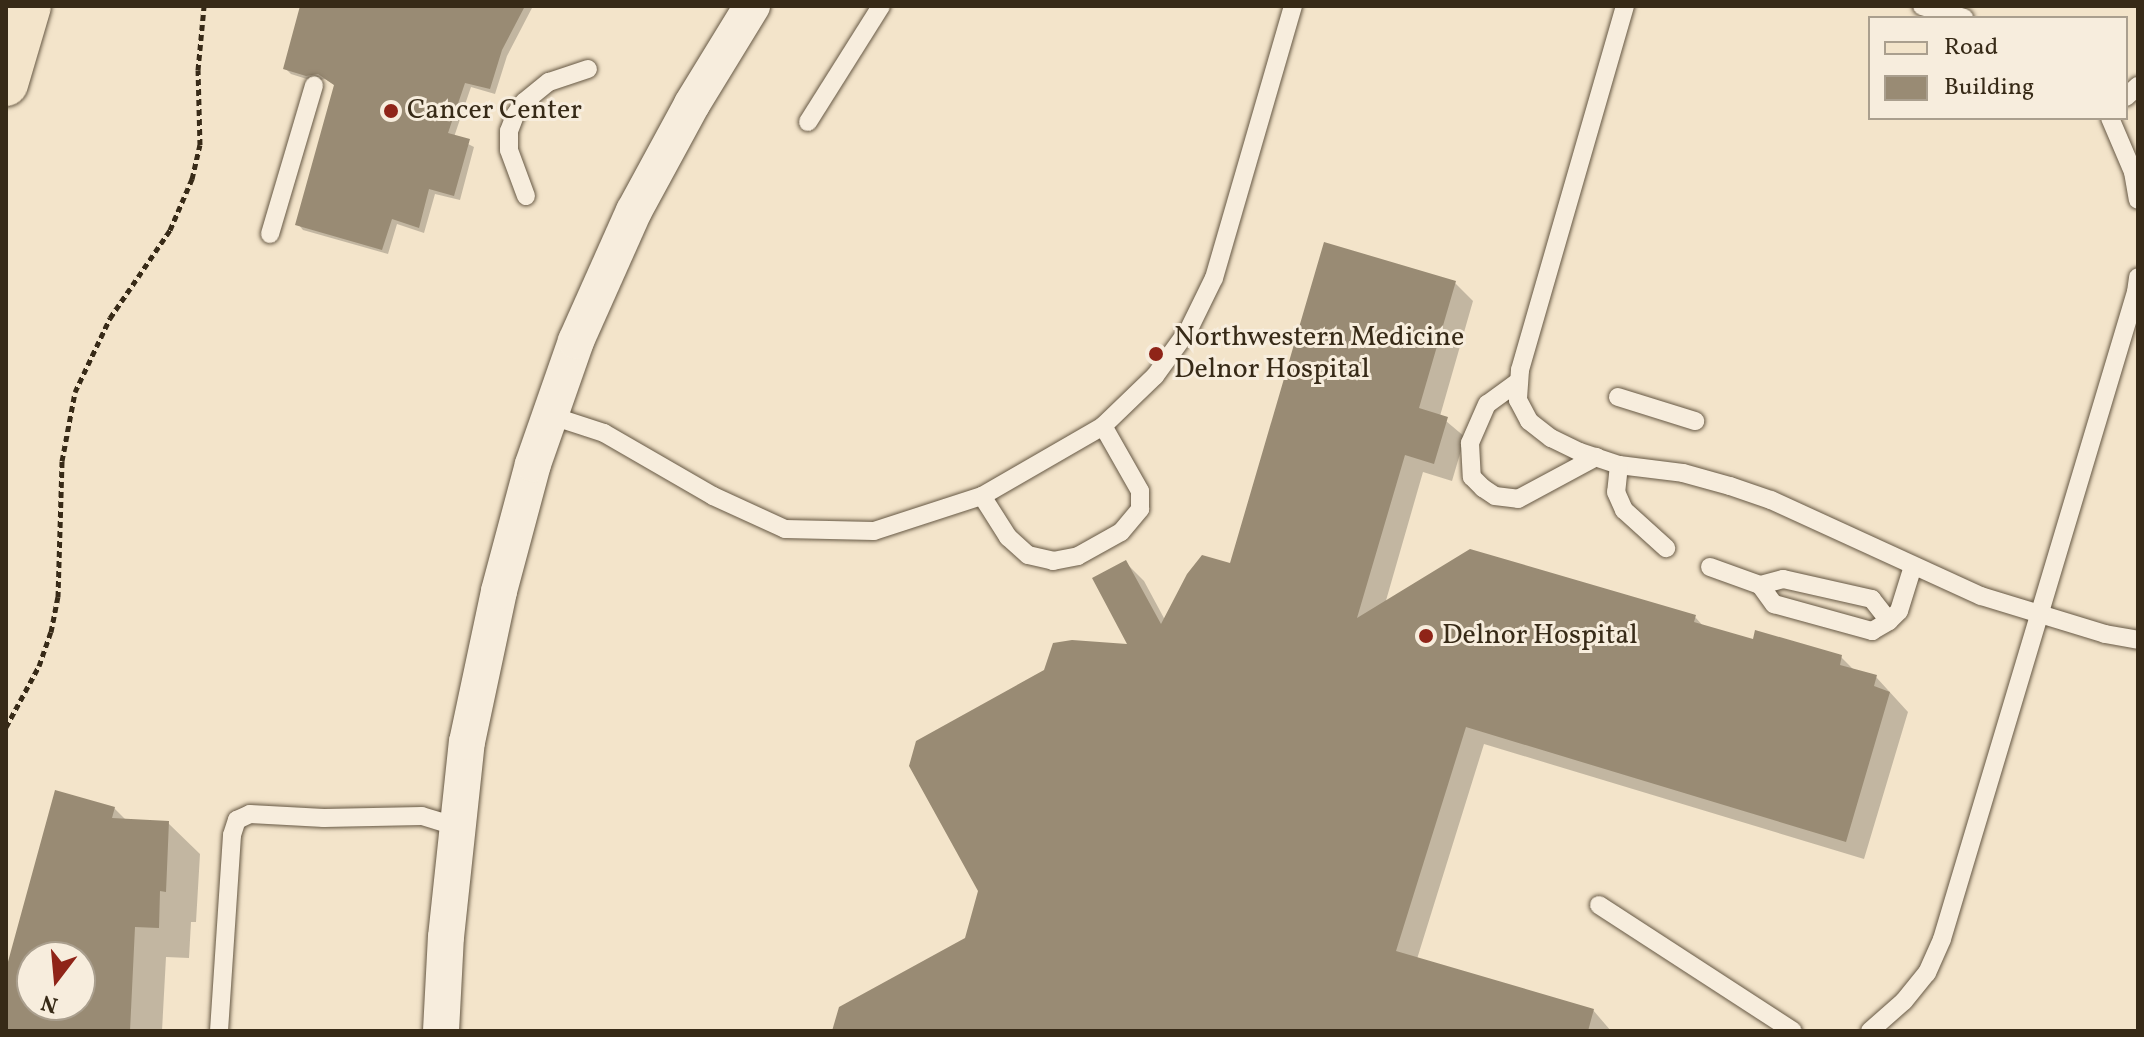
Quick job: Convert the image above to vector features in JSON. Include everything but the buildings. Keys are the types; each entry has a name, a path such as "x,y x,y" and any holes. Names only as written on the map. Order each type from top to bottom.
{"main road":[{"path":"6,84 29,6"}],"street":[{"path":"441,1031 467,742 499,591 549,415 576,341 634,211 692,104 752,6"}],"lane":[{"path":"808,122 881,6"},
{"path":"549,415 604,433 713,496 785,529 874,531 982,496 1103,426 1155,376 1189,329 1214,278 1293,6"},
{"path":"1625,6 1519,381 1518,400 1529,421 1551,438 1619,465 1683,473 1771,500 1981,596 2138,640"},
{"path":"1922,6 1957,16"},
{"path":"526,196 509,150 509,131 515,115 535,91 549,82 588,69"},
{"path":"270,234 314,85"},
{"path":"2111,120 2133,172 2138,200"},
{"path":"1870,1031 1904,1001 1927,973 1942,939 2138,277"},
{"path":"1519,381 1487,404 1470,443 1472,477 1483,488 1495,496 1518,499 1596,457"},
{"path":"1618,397 1695,421"},
{"path":"982,496 1008,537 1028,555 1053,561 1078,556 1110,538 1134,520 1140,509 1140,491 1103,426"},
{"path":"1619,465 1616,492 1624,510 1666,548"},
{"path":"1710,567 1760,585 1774,604 1811,617 1872,631 1899,611 1913,566"},
{"path":"1760,585 1783,579 1872,599 1889,621"},
{"path":"219,1031 232,835 237,820 250,814 324,818 422,816 458,827"},
{"path":"1599,905 1793,1031"}],"path":[{"path":"6,727 39,666 51,632 58,597 62,461 75,392 110,318 170,230 192,179 200,145 198,70 204,6"}],"place":[{"name":"Cancer Center","path":"391,111"},
{"name":"Northwestern Medicine Delnor Hospital","path":"1156,354"},
{"name":"Delnor Hospital","path":"1426,636"}]}
